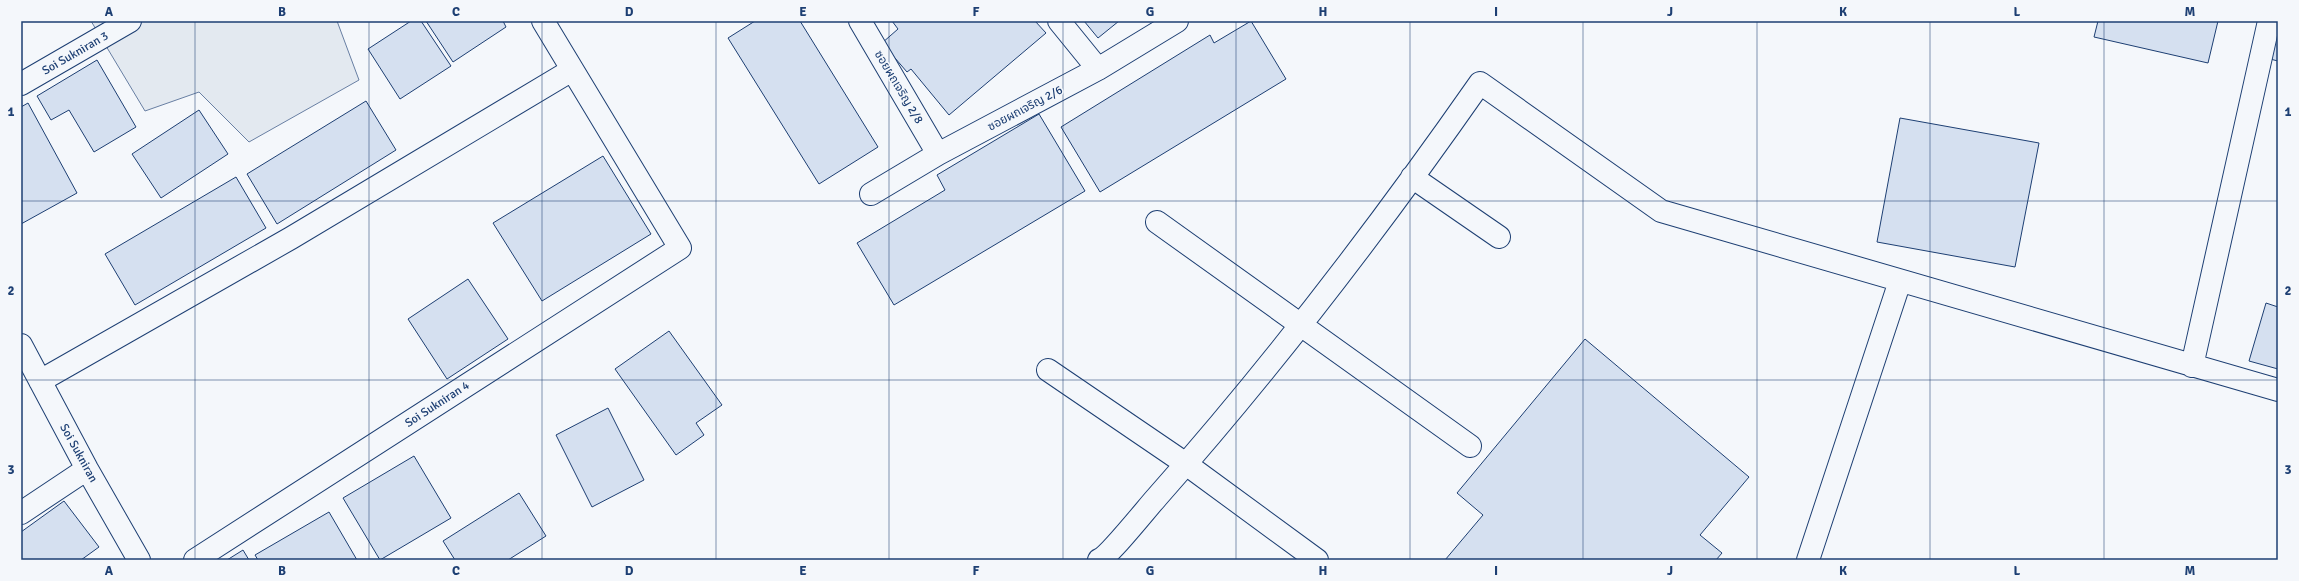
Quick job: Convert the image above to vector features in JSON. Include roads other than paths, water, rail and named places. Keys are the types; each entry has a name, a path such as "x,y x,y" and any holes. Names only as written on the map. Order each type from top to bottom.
{"street":[{"name":"Soi Sukniran 3","path":"21,84 130,21"},
{"path":"40,381 291,238 572,70 543,21"},
{"name":"ซอยผถเจริญ 2/8","path":"860,21 938,154"},
{"path":"1058,21 1098,69"},
{"name":"ซอยผถเจริญ 2/6","path":"871,194 938,154 1098,69 1177,21"},
{"path":"2192,366 2269,21"},
{"name":"Soi Sukniran 4","path":"195,560 680,248 572,70"},
{"path":"1099,560 1186,464 1301,324 1412,177 1480,83 1661,211 2278,390"},
{"path":"1412,177 1499,237"},
{"path":"1157,222 1470,446"},
{"path":"1808,560 1900,281"},
{"name":"Soi Sukniran","path":"21,345 87,469 139,560"},
{"path":"1048,370 1186,464 1317,560"},
{"path":"21,513 87,469"}]}
